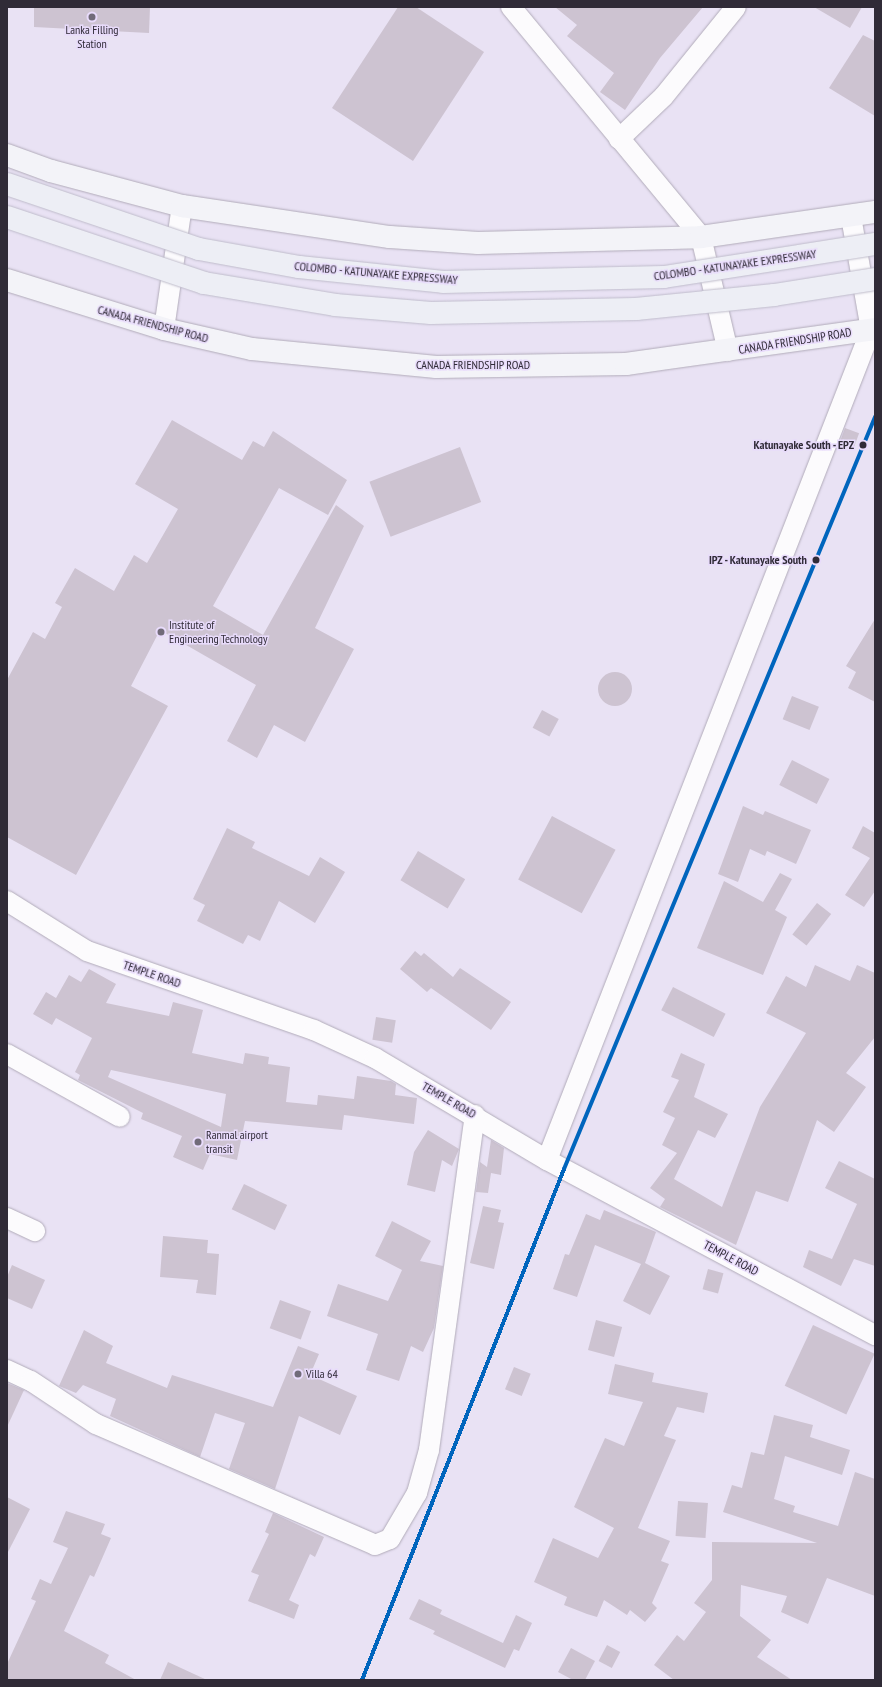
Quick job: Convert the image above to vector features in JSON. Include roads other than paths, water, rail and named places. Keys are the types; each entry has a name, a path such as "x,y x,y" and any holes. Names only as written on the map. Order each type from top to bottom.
{"highway":[{"name":"COLOMBO - KATUNAYAKE EXPRESSWAY","path":"7,184 199,249 299,267 443,282 664,277 875,244"},
{"path":"7,216 204,283 335,305 431,313 636,309 774,295 875,279"}],"main road":[{"path":"7,155 51,171 182,206 390,237 478,243 701,237 851,217 875,212"},
{"name":"CANADA FRIENDSHIP ROAD","path":"7,280 164,329 252,349 436,367 626,364 728,351 873,329"}],"street":[{"path":"511,7 701,237 728,351"},
{"path":"619,139 664,96 736,7"},
{"path":"164,329 182,206"},
{"path":"548,1160 868,359 873,329 851,217"},
{"name":"TEMPLE ROAD","path":"7,901 87,951 314,1030 375,1058 475,1115 548,1160 875,1335"},
{"path":"7,1054 120,1117"},
{"path":"7,1370 31,1381 96,1424 375,1545 390,1539 416,1493 429,1450 475,1115"},
{"path":"7,1218 35,1231"}],"place":[{"name":"Lanka Filling Station","path":"92,17"},
{"name":"Katunayake South - EPZ","path":"863,445"},
{"name":"IPZ - Katunayake South","path":"816,560"},
{"name":"Institute of Engineering Technology","path":"161,632"},
{"name":"Ranmal airport transit","path":"198,1142"},
{"name":"Villa 64","path":"298,1374"}]}
